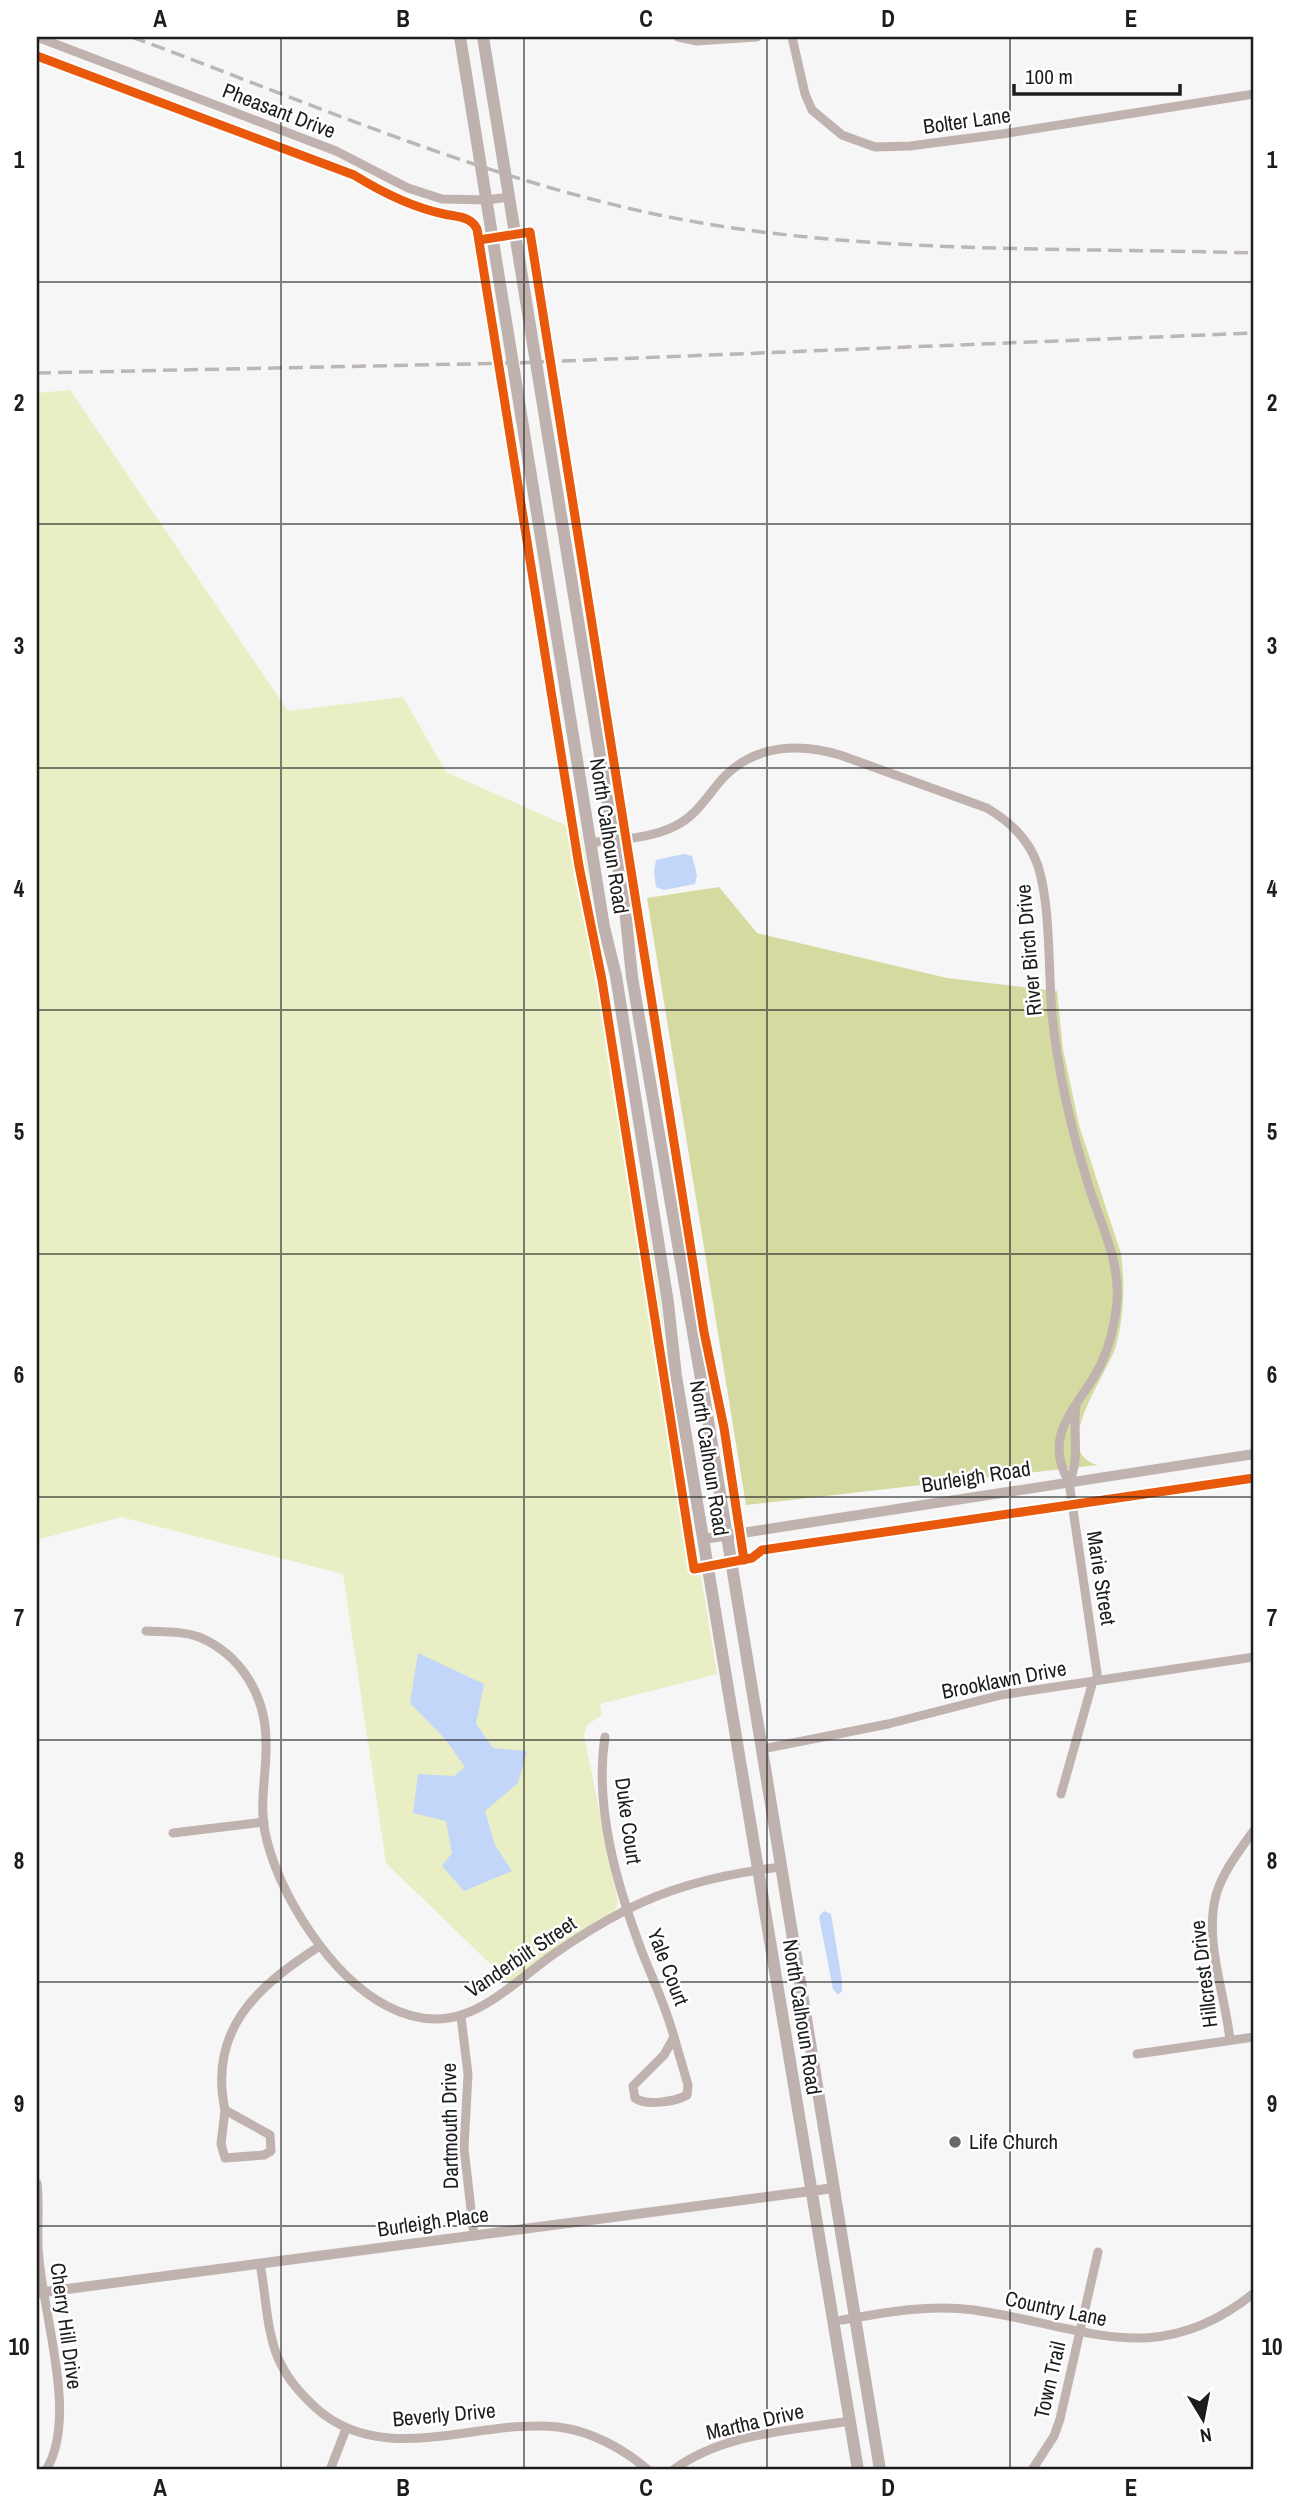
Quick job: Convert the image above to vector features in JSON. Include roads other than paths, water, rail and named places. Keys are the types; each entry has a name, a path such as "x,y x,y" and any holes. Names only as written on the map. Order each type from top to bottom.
{"main road":[{"name":"North Calhoun Road","path":"460,37 590,843 618,989 703,1538 858,2470"},
{"name":"North Calhoun Road","path":"483,37 614,840 634,990 880,2470"}],"street":[{"name":"Pheasant Drive","path":"37,37 336,151 408,188 442,199 487,200 509,197"},
{"path":"678,37 697,41 757,37"},
{"name":"Bolter Lane","path":"792,37 804,94 812,110 842,135 875,147 910,146 988,136 1254,94"},
{"name":"River Birch Drive","path":"590,843 674,827 696,813 737,766 766,752 789,747 817,748 964,799 987,808 1019,832 1030,848 1042,882 1055,1042 1065,1097 1091,1192 1109,1242 1118,1288 1115,1320 1108,1347 1062,1426 1059,1465 1069,1482"},
{"name":"River Birch Drive","path":"1069,1482 1076,1460 1073,1430 1077,1404"},
{"name":"Burleigh Road","path":"703,1538 1254,1454"},
{"name":"Marie Street","path":"1061,1794 1095,1680 1069,1482"},
{"name":"Vanderbilt Street","path":"146,1631 197,1637 215,1646 248,1677 265,1719 264,1822 270,1851 287,1894 320,1946 374,1999 389,2007 430,2018 461,2017 489,2005 551,1957 627,1909 700,1882 781,1867"},
{"name":"Brooklawn Drive","path":"762,1749 888,1724 964,1702 1254,1657"},
{"name":"Duke Court","path":"605,1737 602,1757 608,1825 627,1909"},
{"path":"173,1833 264,1822"},
{"name":"Hillcrest Drive","path":"1230,2040 1213,1917 1216,1894 1224,1875 1254,1830"},
{"name":"Yale Court","path":"627,1909 674,2037 688,2085 687,2095 675,2099 640,2101 635,2098 633,2086 664,2055 674,2037"},
{"path":"225,2110 265,2130 270,2135 271,2151 264,2155 225,2158 221,2144 225,2110 220,2063 238,2019 261,1993 320,1946"},
{"name":"Dartmouth Drive","path":"461,2017 468,2074 464,2148 474,2236"},
{"path":"1137,2054 1254,2037"},
{"name":"Cherry Hill Drive","path":"37,2183 40,2292 61,2419 58,2446 46,2470"},
{"name":"Burleigh Place","path":"40,2292 834,2188"},
{"name":"Town Trail","path":"1032,2470 1054,2436 1098,2252"},
{"name":"Beverly Drive","path":"260,2264 272,2338 288,2378 323,2414 346,2429 400,2439 519,2426 561,2427 596,2438 648,2470"},
{"name":"Country Lane","path":"842,2319 934,2307 996,2314 1079,2334 1124,2340 1157,2338 1212,2320 1254,2293"},
{"name":"Martha Drive","path":"673,2470 702,2451 730,2442 849,2421"},
{"path":"330,2470 346,2429"}],"water":[{"path":"684,854 692,856 697,875 695,884 664,890 656,887 656,860"},
{"path":"418,1653 484,1684 476,1724 493,1748 527,1751 518,1783 485,1811 495,1845 512,1871 464,1891 442,1866 452,1853 446,1821 413,1813 418,1774 454,1776 465,1767 445,1739 410,1703"},
{"path":"824,1911 831,1914 842,1981 842,1991 838,1995 833,1989 819,1917"}],"railway":[{"path":"132,37 458,159 591,199 659,215 732,228 881,243 1254,253"},
{"path":"37,373 513,363 1254,333"}],"place":[{"name":"Life Church","path":"955,2142"}]}
